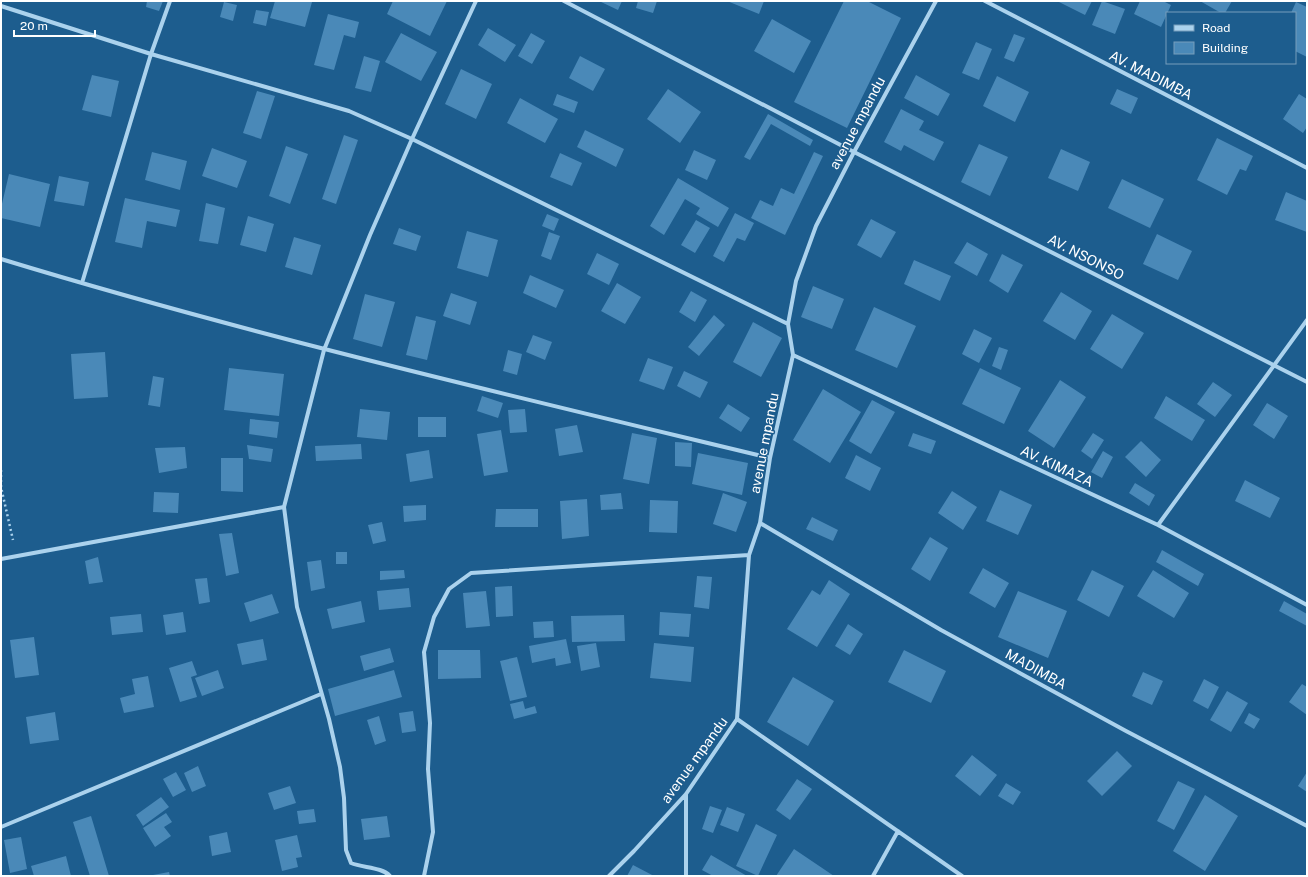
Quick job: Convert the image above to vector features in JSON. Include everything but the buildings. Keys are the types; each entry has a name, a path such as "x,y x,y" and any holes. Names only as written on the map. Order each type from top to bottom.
{"street":[{"path":"82,283 151,54 170,1"},
{"path":"390,876 384,871 363,868 351,863 346,850 344,798 340,767 297,607 284,507 324,350 370,234 412,138 476,1"},
{"name":"AV. NSONSO","path":"564,1 854,152 1307,382"},
{"name":"avenue mpandu","path":"609,876 686,794 737,720 749,555 760,523 770,458 793,355 788,324 796,281 816,226 854,152 936,1"},
{"name":"AV. MADIMBA","path":"984,1 1307,168"},
{"path":"1,6 151,54 349,111 412,138 788,324"},
{"path":"1,259 324,350 770,458"},
{"path":"1158,526 1307,320"},
{"name":"AV. KIMAZA","path":"793,355 1158,526 1307,605"},
{"path":"1,559 284,507"},
{"name":"MADIMBA","path":"760,523 941,630 1126,731 1307,826"},
{"path":"424,876 432,832 428,769 430,723 424,652 434,617 449,589 471,573 478,572 749,555"},
{"path":"1,827 321,694"},
{"path":"737,720 962,876"},
{"path":"686,794 686,876"},
{"path":"873,876 898,831"}],"path":[{"path":"1,470 1,487 17,556"}]}
